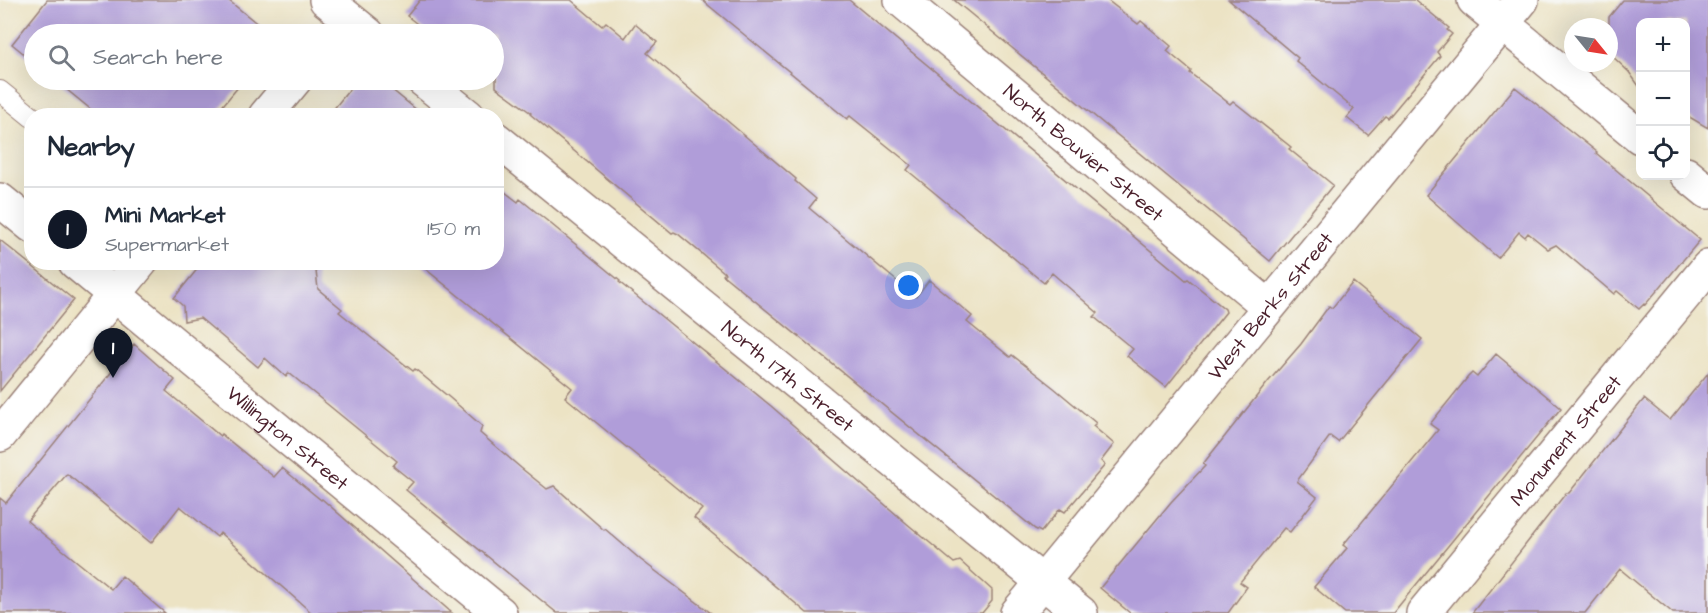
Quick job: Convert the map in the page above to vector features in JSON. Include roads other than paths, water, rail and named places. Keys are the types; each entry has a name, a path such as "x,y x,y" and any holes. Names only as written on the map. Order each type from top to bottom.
{"street":[{"name":"North Bouvier Street","path":"901,0 1268,306"},
{"path":"1474,0 1512,12 1636,132"},
{"name":"West Berks Street","path":"1017,613 1512,12"},
{"path":"272,108 287,90"},
{"path":"436,90 458,108"},
{"name":"North 17th Street","path":"504,145 1081,613"},
{"path":"1690,177 1708,192"},
{"path":"0,200 24,220"},
{"name":"Monument Street","path":"1423,613 1708,267"},
{"name":"Willington Street","path":"85,270 500,613"},
{"path":"0,435 134,270"}],"lane":[{"path":"0,91 24,110"}],"place":[{"name":"Mini Market","path":"113,378"}]}
